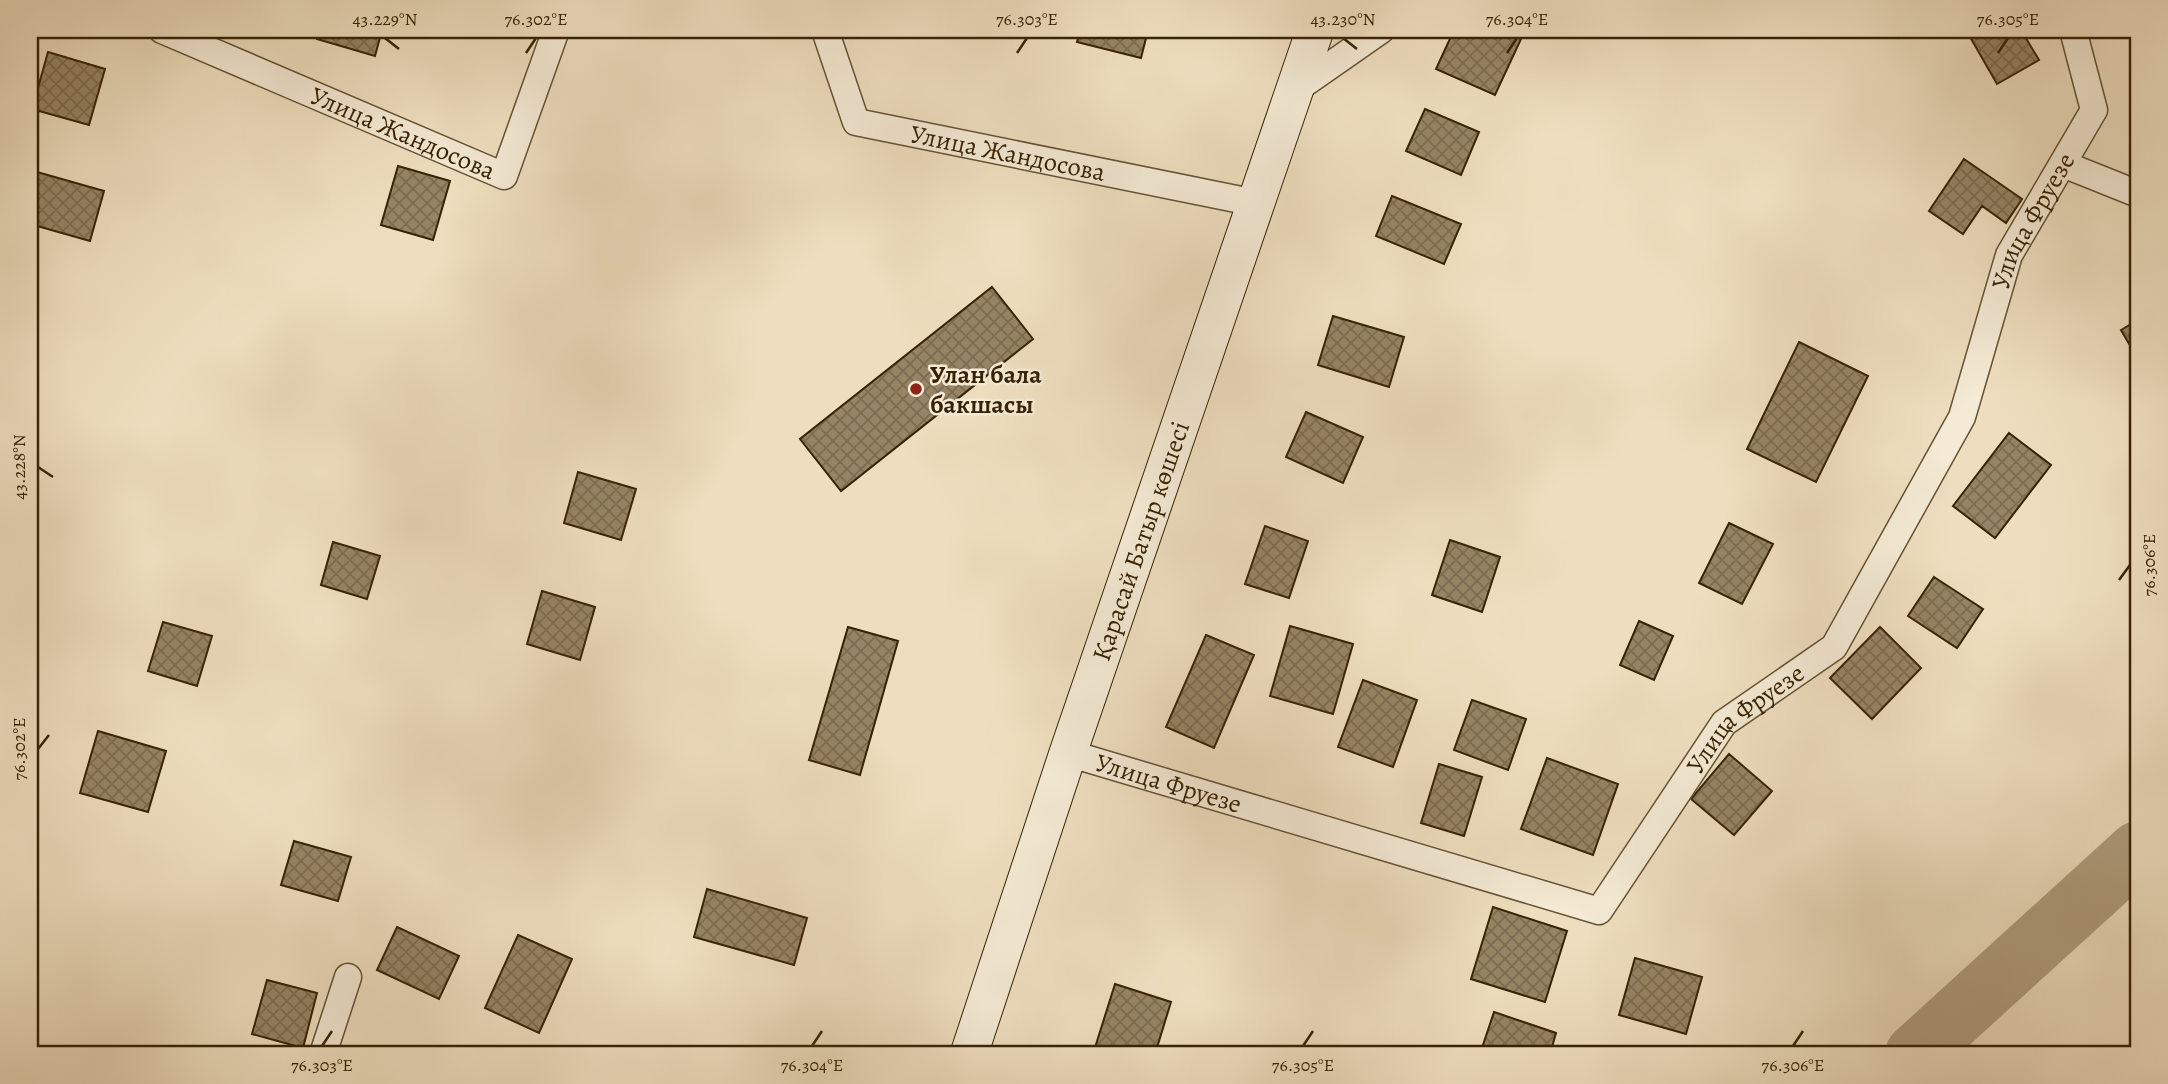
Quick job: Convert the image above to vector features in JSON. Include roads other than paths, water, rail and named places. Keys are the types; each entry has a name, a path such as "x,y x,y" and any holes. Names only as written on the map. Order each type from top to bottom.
{"main road":[{"name":"Қарасай Батыр көшесі","path":"969,1054 1068,753 1315,30"}],"street":[{"name":"Улица Жандосова","path":"162,30 504,176 556,30"},
{"name":"Улица Жандосова","path":"825,30 856,122 1256,203"},
{"path":"1295,90 1381,30"},
{"name":"Улица Фруезе","path":"1068,753 1599,911 1724,723 1834,647 1962,417 2009,255 2094,110 2073,30"},
{"path":"2063,163 2138,194"},
{"path":"323,1054 348,977"}],"waterway":[{"path":"1915,1054 2138,851"}],"place":[{"name":"Улан бала бакшасы","path":"916,389"}]}
